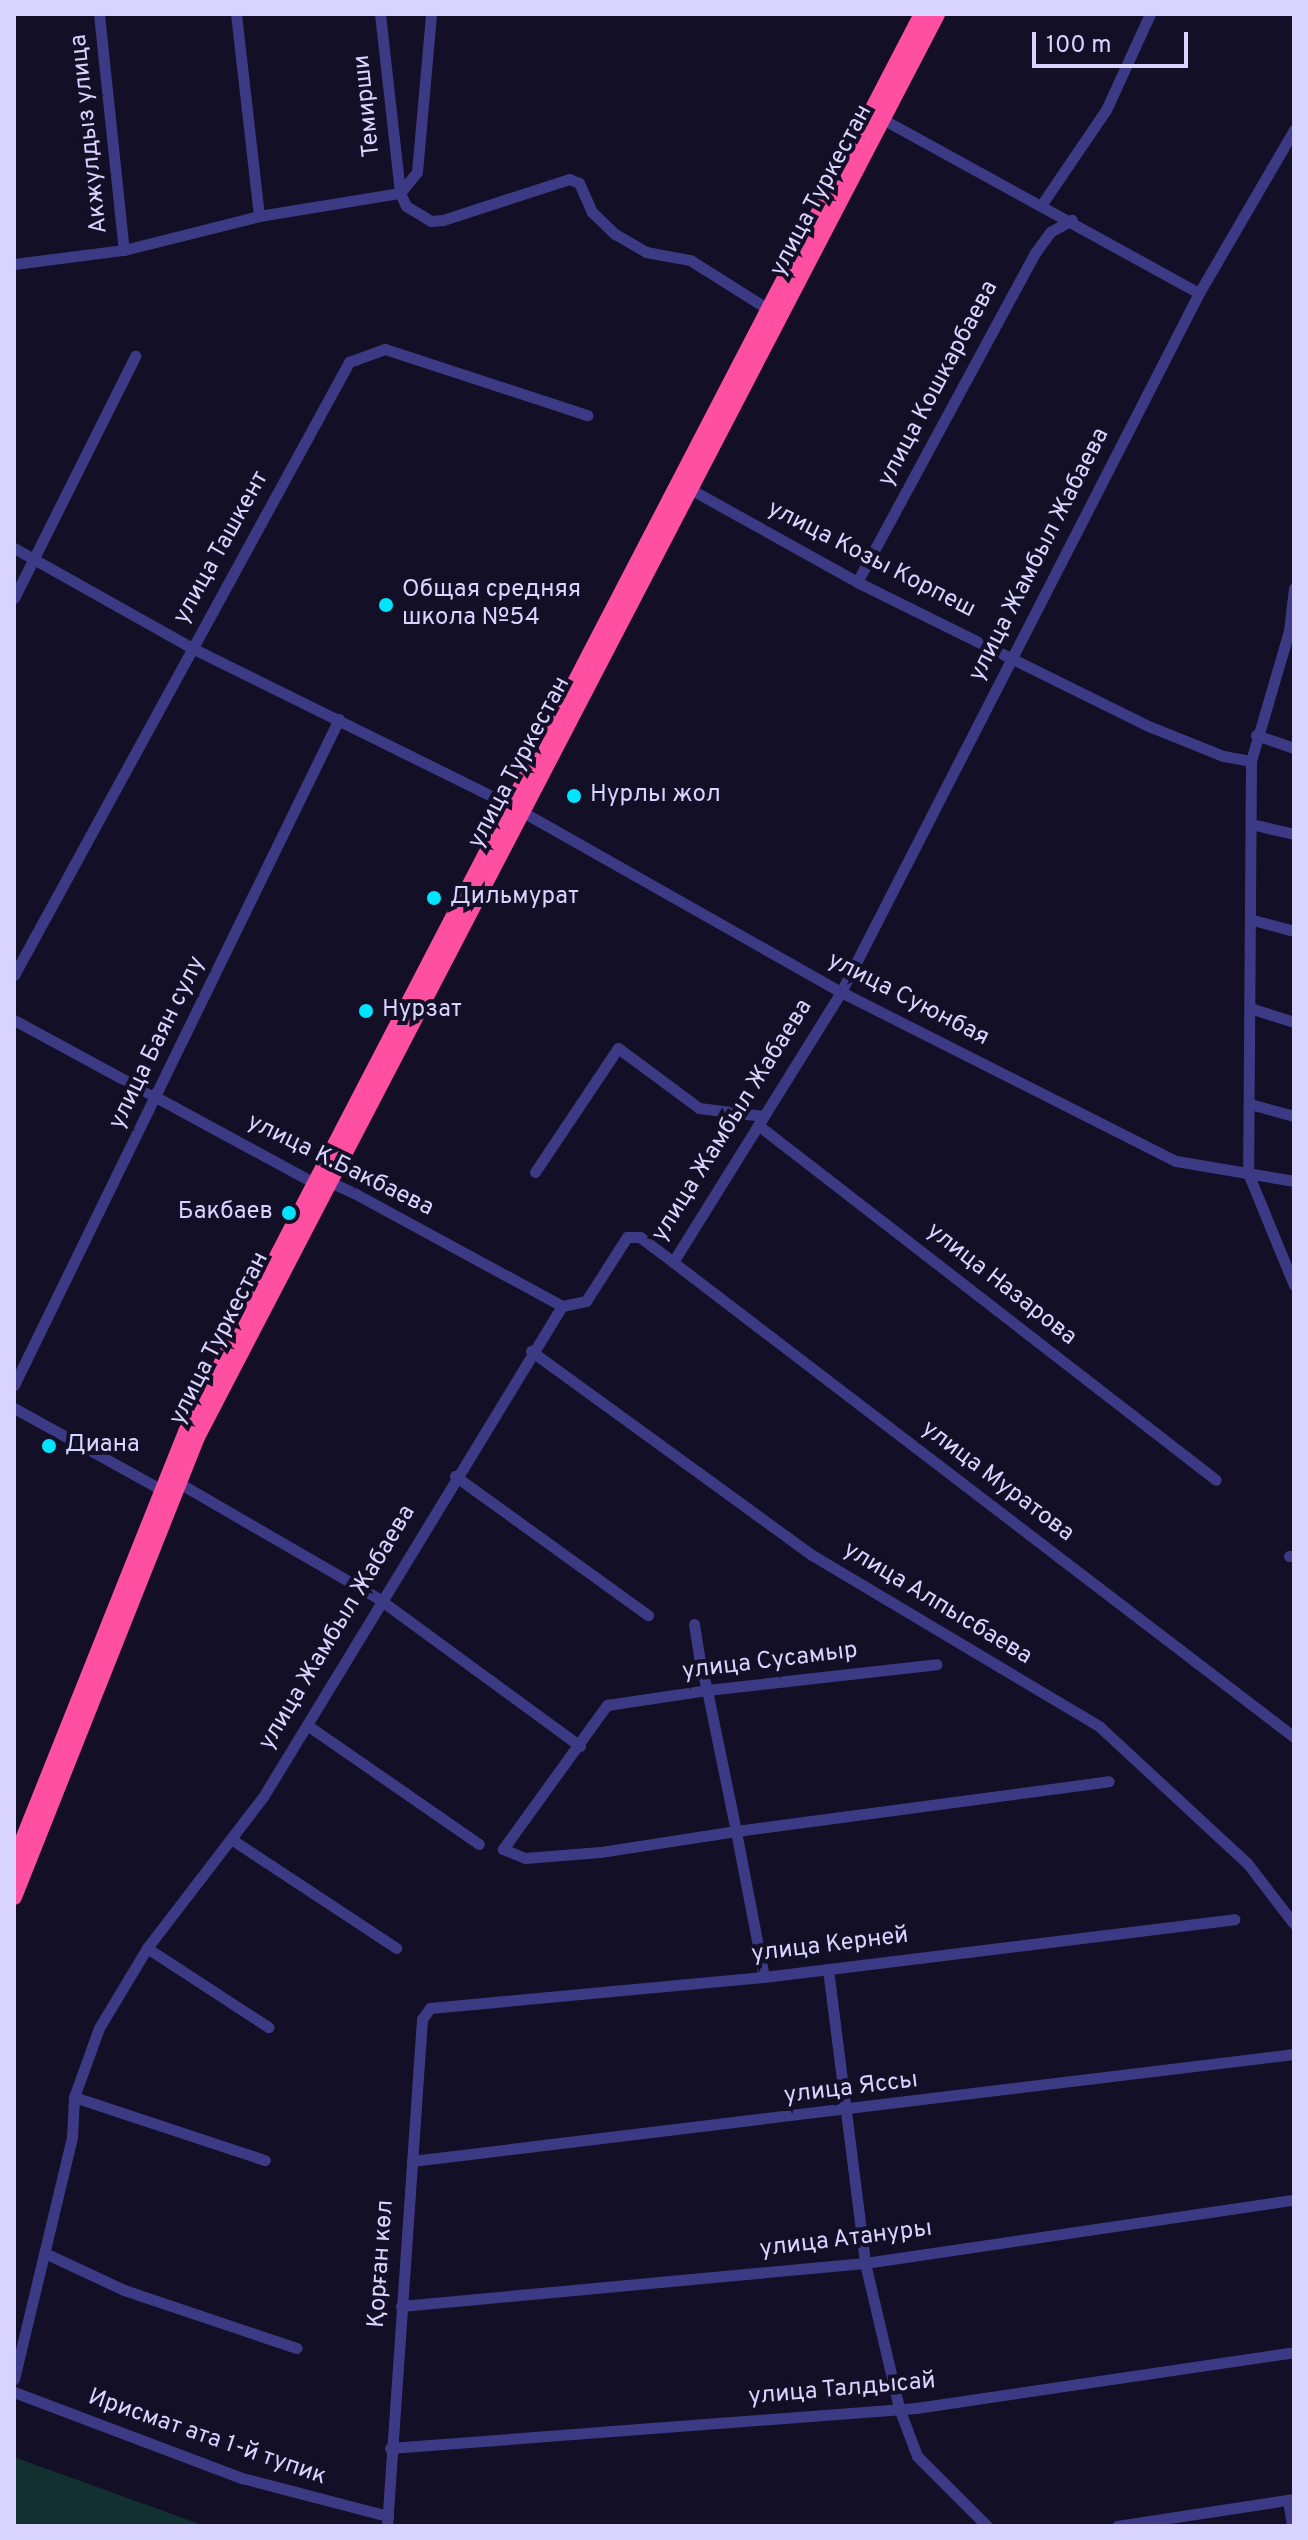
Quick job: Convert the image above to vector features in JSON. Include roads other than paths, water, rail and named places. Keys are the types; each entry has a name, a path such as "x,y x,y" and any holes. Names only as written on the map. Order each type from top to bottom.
{"highway":[{"name":"улица Туркестан","path":"516,808 692,490 886,121 922,14"},
{"name":"улица Туркестан","path":"14,1862 160,1489 516,808 771,311 937,14"},
{"name":"улица Туркестан","path":"14,1897 179,1483 318,1185"}],"street":[{"name":"Акжулдыз улица","path":"99,14 124,250"},
{"path":"236,14 259,216"},
{"name":"Темирши","path":"380,14 400,193"},
{"path":"14,264 124,250 259,216 400,193 417,172 431,14"},
{"path":"1042,204 1083,136 1106,110 1150,14"},
{"path":"886,121 1072,220 1199,293"},
{"name":"улица Жамбыл Жабаева","path":"14,2379 47,2254 72,2137 74,2097 99,2028 147,1948 231,1839 307,1725 379,1599 531,1351 562,1306 586,1301 627,1237 640,1237 673,1262 841,992 1199,293 1294,130"},
{"path":"400,193 406,206 431,221 443,220 569,179 579,183 592,212 615,234 646,252 690,260 771,311"},
{"name":"улица Кошкарбаева","path":"857,582 1035,253 1050,232 1072,220"},
{"name":"улица Ташкент","path":"14,975 349,362 385,349 587,415"},
{"path":"14,598 37,559 135,356"},
{"name":"улица Козы Корпеш","path":"692,490 857,582 1151,727 1223,756 1251,761"},
{"name":"улица Суюнбая","path":"14,548 192,648 516,808 841,992 1176,1161 1294,1181"},
{"path":"1294,588 1291,632 1256,735 1251,761 1253,1009 1248,1173 1294,1285"},
{"name":"улица Баян сулу","path":"14,1385 157,1098 339,719"},
{"path":"1256,735 1294,748"},
{"path":"1251,824 1294,834"},
{"path":"1253,920 1294,931"},
{"path":"1253,1009 1294,1022"},
{"name":"улица К.Бакбаева","path":"14,1020 318,1185 334,1184 354,1193 562,1306"},
{"path":"535,1172 618,1048 699,1108 761,1120"},
{"path":"1250,1104 1294,1116"},
{"name":"улица Назарова","path":"761,1120 1216,1480"},
{"name":"улица Муратова","path":"673,1262 1294,1737"},
{"name":"улица Алпысбаева","path":"531,1351 812,1555 1100,1727 1247,1863 1294,1924"},
{"path":"14,1408 160,1489"},
{"path":"455,1476 648,1615"},
{"path":"179,1483 379,1599 580,1746 503,1849 525,1858 600,1852 1109,1781"},
{"path":"694,1624 764,1977"},
{"name":"улица Сусамыр","path":"580,1746 607,1705 707,1690 937,1664"},
{"path":"307,1725 479,1844"},
{"path":"231,1839 396,1948"},
{"name":"улица Керней","path":"430,2008 764,1977 1234,1919"},
{"path":"147,1948 268,2027"},
{"path":"828,1969 865,2263 899,2408 917,2456 987,2526"},
{"name":"Қорған көл","path":"388,2521 390,2448 422,2019 430,2008"},
{"name":"улица Яссы","path":"412,2161 844,2112 1294,2054"},
{"path":"74,2097 265,2160"},
{"name":"улица Атануры","path":"401,2306 865,2263 1294,2200"},
{"path":"47,2254 124,2290 296,2348"},
{"name":"улица Талдысай","path":"390,2448 899,2408 1294,2352"},
{"name":"Ирисмат ата 1-й тупик","path":"14,2392 242,2478 388,2521"},
{"path":"1117,2526 1148,2524 1291,2500 1292,2526"}],"place":[{"name":"Общая средняя школа №54","path":"386,605"},
{"name":"Нурлы жол","path":"574,796"},
{"name":"Дильмурат","path":"434,898"},
{"name":"Нурзат","path":"366,1011"},
{"name":"Бакбаев","path":"289,1213"},
{"name":"Диана","path":"49,1446"}]}
